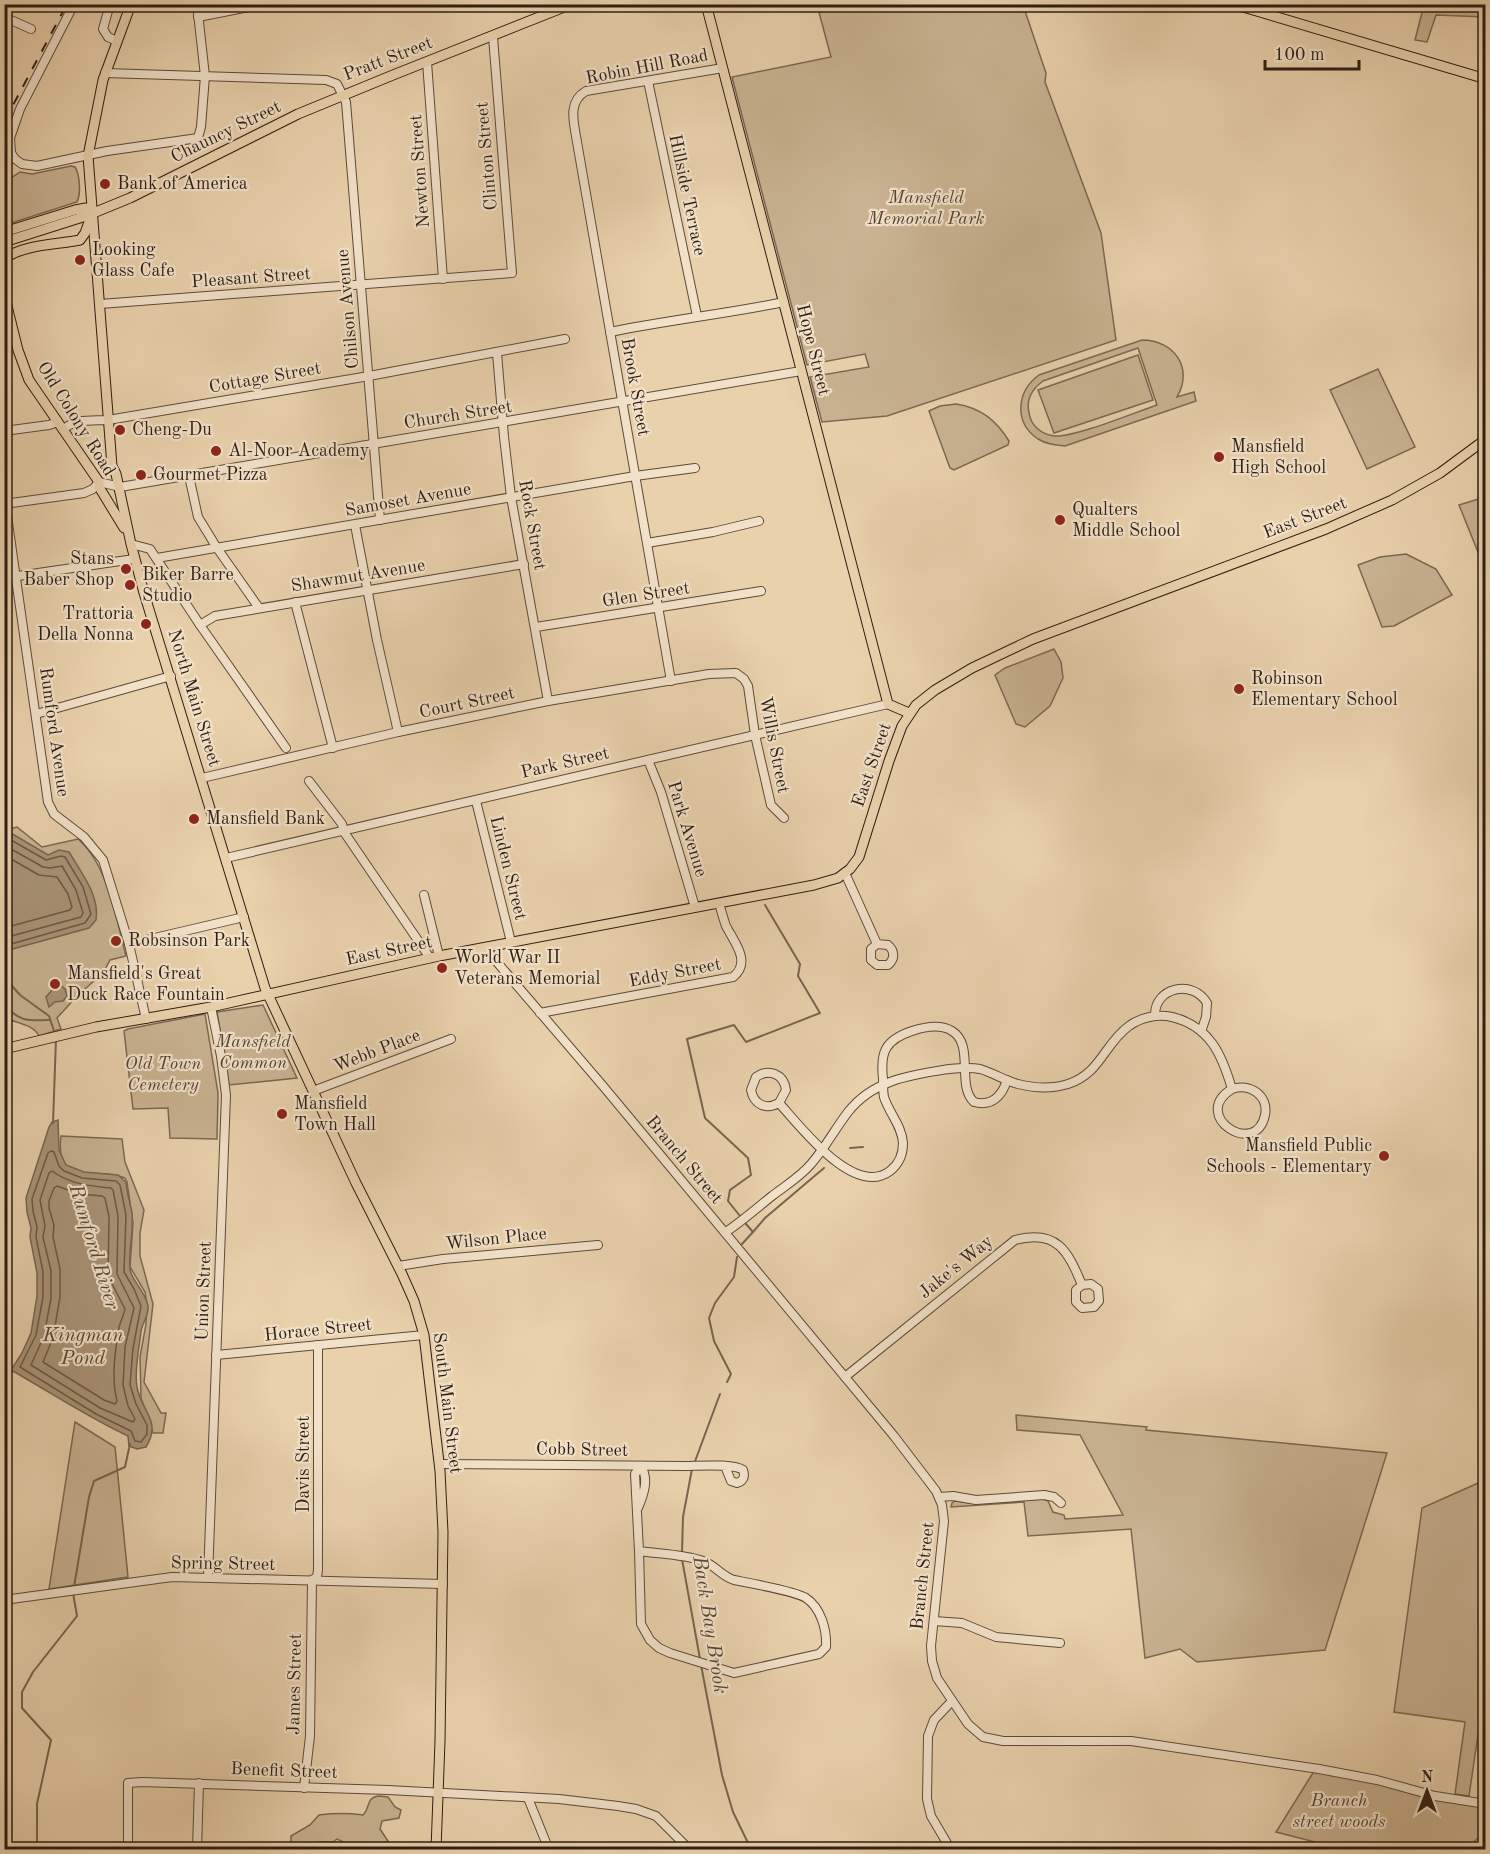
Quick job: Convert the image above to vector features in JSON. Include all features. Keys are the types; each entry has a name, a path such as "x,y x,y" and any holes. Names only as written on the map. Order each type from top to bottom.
{"main road":[{"name":"North Main Street","path":"131,4 105,73 88,156 112,466 120,487 134,559 265,988 269,994"},
{"name":"Pratt Street","path":"342,95 572,4"},
{"name":"Hope Street","path":"706,4 888,704"},
{"path":"1233,4 1485,80"},
{"name":"Chauncy Street","path":"4,242 86,216 130,198 342,95"},
{"name":"Chauncy Street","path":"4,232 75,210 86,208 92,212"},
{"path":"80,240 85,233 92,212"},
{"path":"4,259 24,251 80,240 91,246 96,260"},
{"name":"Old Colony Road","path":"4,294 23,365 30,380 99,482 99,487 131,544"},
{"name":"East Street","path":"4,1049 55,1036 211,1007 435,957 814,885 838,878 854,865 863,849 889,761 902,726 909,713 925,697 954,678 1034,639 1326,529 1392,500 1440,473 1485,439"},
{"path":"99,482 108,476 112,466"},
{"path":"888,704 909,713"},
{"name":"South Main Street","path":"269,994 414,1301 424,1335 442,1509 443,1584 436,1850"}],"street":[{"path":"74,4 20,108 9,145 15,159 29,166 126,148 198,138 205,76 196,4"},
{"path":"110,4 103,29 108,37 117,41"},
{"path":"198,17 264,4"},
{"path":"4,17 31,29"},
{"name":"Clinton Street","path":"493,37 512,273"},
{"name":"Newton Street","path":"427,62 443,279"},
{"name":"Robin Hill Road","path":"577,98 586,91 723,68"},
{"name":"Pratt Street","path":"105,73 330,80 337,84 342,95"},
{"name":"Hillside Terrace","path":"648,81 697,316"},
{"name":"Chilson Avenue","path":"342,95 346,112 380,520"},
{"name":"Brook Street","path":"577,98 573,109 577,142 671,681"},
{"name":"Pleasant Street","path":"100,304 512,273"},
{"path":"610,332 784,302"},
{"name":"Cottage Street","path":"4,431 108,420 369,376 565,339"},
{"name":"Rock Street","path":"497,353 511,497 548,701"},
{"name":"Church Street","path":"120,487 801,371"},
{"name":"Samoset Avenue","path":"157,558 635,476 695,468"},
{"path":"189,476 198,517 259,608"},
{"path":"5,500 84,493 93,489 99,482 120,487"},
{"name":"Rumford Avenue","path":"5,500 50,808 54,814 84,837 102,860 129,944 146,1019"},
{"path":"647,543 759,521"},
{"path":"355,525 377,640 399,732"},
{"path":"131,544 150,549 157,558 200,625 286,748"},
{"path":"4,578 134,559"},
{"name":"Shawmut Avenue","path":"200,625 215,616 524,564"},
{"name":"Glen Street","path":"536,627 761,591"},
{"path":"295,602 333,748"},
{"name":"Court Street","path":"202,778 399,732 548,701 709,674 736,673 740,675"},
{"name":"Willis Street","path":"740,675 748,686 755,735 771,805 784,818"},
{"path":"36,714 171,676"},
{"name":"Park Street","path":"226,858 888,704"},
{"name":"Park Avenue","path":"648,760 661,792 695,907"},
{"path":"309,781 342,824 344,832 435,957"},
{"name":"Linden Street","path":"476,801 511,942"},
{"path":"845,873 877,944"},
{"path":"424,894 435,957"},
{"name":"Eddy Street","path":"540,1012 733,977 741,970 742,958 719,903"},
{"path":"129,944 244,917"},
{"name":"Branch Street","path":"487,947 490,954 726,1232 933,1486 939,1497 944,1521 931,1646 932,1661 937,1678 975,1731 993,1740 1131,1742 1319,1768 1377,1780 1436,1796 1485,1804"},
{"path":"1155,1016 1156,1004 1164,993 1176,989 1188,989 1201,995 1207,1003 1202,1029"},
{"name":"Union Street","path":"208,1577 226,1095 211,1007"},
{"path":"726,1232 810,1165 860,1099 883,1083 900,1077 964,1068 978,1069 1018,1084 1059,1086 1081,1078 1101,1060 1109,1047 1129,1025 1142,1019 1166,1016 1179,1018 1202,1029 1225,1066 1232,1089"},
{"path":"779,1103 822,1149 850,1171 865,1178 878,1177 897,1164 901,1157 903,1140 884,1096 882,1061 886,1047 896,1038 922,1028 946,1028 956,1034 963,1046 964,1068 971,1100 988,1104 994,1101 1004,1089 1007,1080"},
{"name":"Webb Place","path":"313,1091 452,1039"},
{"path":"770,1072 783,1080 785,1095 779,1103 766,1107 754,1099 751,1090 756,1077 770,1072"},
{"path":"1250,1088 1263,1100 1266,1109 1264,1118 1260,1126 1252,1132 1243,1134 1233,1132 1222,1123 1219,1114 1220,1104 1224,1095 1232,1089 1250,1088"},
{"name":"Jake's Way","path":"845,1377 1015,1240 1043,1238 1060,1246 1071,1258 1082,1285"},
{"name":"Wilson Place","path":"398,1266 453,1258 598,1245"},
{"name":"Horace Street","path":"216,1356 424,1335"},
{"name":"Davis Street","path":"312,1580 317,1577 318,1570 318,1345"},
{"name":"Cobb Street","path":"439,1464 725,1466"},
{"path":"639,1551 708,1563 724,1577 803,1596 814,1607 824,1624 827,1633 826,1647 819,1654 795,1661 734,1673 670,1653 659,1648 650,1640 645,1633 640,1614 635,1474 641,1466"},
{"path":"939,1497 953,1496 976,1500 1044,1496 1054,1497 1061,1503"},
{"name":"Spring Street","path":"4,1600 172,1577 443,1584"},
{"name":"James Street","path":"304,1788 310,1736 312,1580"},
{"path":"934,1621 962,1623 996,1637 1060,1643"},
{"path":"951,1850 928,1807 927,1755 928,1736 934,1720 952,1701"},
{"name":"Benefit Street","path":"128,1850 128,1783 130,1782 437,1793 583,1802 648,1812 666,1825 690,1850"},
{"path":"197,1850 199,1783"},
{"path":"528,1798 549,1850"}],"green space":[{"name":"Mansfield Memorial Park","path":"817,5 1023,5 1046,73 1045,82 1101,233 1116,340 887,416 822,422 810,377 869,367 865,354 807,365 732,77 831,57"},
{"path":"1424,5 1485,5 1485,17 1436,15 1427,42 1415,40"},
{"path":"71,166 77,170 79,179 77,202 5,225 5,182 20,172 32,174"},
{"path":"1142,340 1153,341 1172,350 1182,366 1182,386 1177,397 1194,392 1196,401 1065,446 1054,445 1041,441 1030,432 1022,415 1022,398 1026,389 1039,375","holes":["1138,348 1157,405 1064,436 1046,434 1038,429 1030,418 1028,408 1031,395 1043,381"]},
{"path":"1138,355 1153,400 1054,433 1038,390"},
{"path":"1378,369 1415,447 1367,469 1330,390"},
{"path":"956,404 987,416 1004,434 1009,441 1008,445 954,470 950,468 929,411 940,406"},
{"path":"1485,497 1486,567 1484,567 1459,505"},
{"path":"1406,554 1436,569 1452,595 1394,626 1382,627 1358,565 1380,557"},
{"path":"1054,649 1061,662 1063,678 1050,706 1025,727 1016,724 995,675 1005,668"},
{"path":"4,827 6,830 17,827 42,847 78,839 97,863 104,877 126,956 110,960 103,973 57,1018 61,1029 39,1036 29,1026 5,1018"},
{"name":"Mansfield Common","path":"263,1005 297,1078 229,1085 217,1012"},
{"name":"Old Town Cemetery","path":"205,1014 218,1093 217,1139 170,1138 168,1108 133,1109 124,1031"},
{"name":"Kingman Pond","path":"61,1136 122,1139 125,1162 144,1210 140,1233 140,1256 153,1304 144,1382 161,1413 166,1413 163,1433 153,1433 141,1398 140,1357 147,1306 145,1292 130,1267 133,1223 127,1182 125,1178 114,1175 71,1169 64,1163 61,1153"},
{"path":"1016,1415 1387,1453 1325,1650 1197,1662 1180,1649 1145,1658 1131,1529 1028,1536 1024,1502 951,1507 955,1501 970,1503 1043,1499 1048,1501 1053,1512 1064,1515 1065,1519 1123,1515 1080,1435 1017,1430"},
{"name":"Kingman Pond","path":"75,1422 115,1447 128,1577 49,1589"},
{"path":"1485,1480 1485,1729 1479,1728 1469,1796 1455,1794 1465,1722 1394,1712 1422,1508"},
{"name":"Branch street woods","path":"1316,1768 1485,1804 1485,1831 1467,1849 1319,1849 1319,1843 1276,1832"},
{"path":"379,1796 388,1797 395,1807 401,1810 399,1818 382,1821 380,1829 388,1841 370,1849 350,1849 348,1844 337,1839 333,1842 319,1842 310,1849 282,1849 291,1841 291,1836 310,1825 319,1815 363,1815 370,1801"}],"water":[{"path":"4,829 48,855 59,850 69,852 88,884 95,902 96,920 89,928 5,953"},
{"path":"58,983 65,989 67,996 63,1001 55,1002 49,1007 46,997"},
{"name":"Kingman Pond","path":"58,1120 59,1150 66,1165 84,1172 118,1175 126,1182 132,1213 130,1269 148,1306 141,1332 136,1374 139,1396 152,1423 146,1447 137,1449 129,1446 128,1436 83,1413 11,1370 31,1333 37,1296 37,1273 26,1198 49,1127 52,1122"}],"waterway":[{"name":"Back Bay Brook","path":"740,1216 728,1201 730,1190 751,1175 748,1158 705,1118 687,1039 734,1025 746,1042 820,1013 798,976 800,964 765,905"},
{"name":"Rumford River","path":"4,977 20,995 49,1016 55,1034"},
{"path":"4,1005 15,1015 25,1019 50,1020"},
{"name":"Rumford River","path":"53,1123 56,1039"},
{"path":"850,1148 863,1147"},
{"path":"753,1232 765,1218 824,1168"},
{"name":"Back Bay Brook","path":"742,1244 753,1232 746,1224"},
{"name":"Back Bay Brook","path":"727,1382 731,1374 714,1341 709,1318 715,1303 734,1277 737,1257"},
{"name":"Back Bay Brook","path":"694,1464 720,1394"},
{"name":"Rumford River","path":"74,1587 89,1497 94,1481 125,1467 130,1444"},
{"name":"Back Bay Brook","path":"682,1553 683,1517 692,1469"},
{"name":"Back Bay Brook","path":"682,1559 700,1659"},
{"name":"Rumford River","path":"37,1850 37,1804 51,1740 22,1708 22,1692 33,1672 77,1616 73,1593"},
{"name":"Back Bay Brook","path":"701,1665 722,1775 733,1812 750,1847 761,1850"}],"railway":[{"path":"4,122 67,4"}],"place":[{"name":"Bank of America","path":"105,184"},
{"name":"Looking Glass Cafe","path":"80,260"},
{"name":"Cheng-Du","path":"120,430"},
{"name":"Al-Noor Academy","path":"216,451"},
{"name":"Mansfield High School","path":"1219,457"},
{"name":"Gourmet Pizza","path":"141,475"},
{"name":"Qualters Middle School","path":"1060,520"},
{"name":"Stans Baber Shop","path":"126,569"},
{"name":"Biker Barre Studio","path":"130,585"},
{"name":"Trattoria Della Nonna","path":"146,624"},
{"name":"Robinson Elementary School","path":"1239,689"},
{"name":"Mansfield Bank","path":"194,819"},
{"name":"Robsinson Park","path":"116,941"},
{"name":"World War II Veterans Memorial","path":"442,968"},
{"name":"Mansfield's Great Duck Race Fountain","path":"55,984"},
{"name":"Mansfield Town Hall","path":"282,1114"},
{"name":"Mansfield Public Schools - Elementary","path":"1384,1156"}]}
